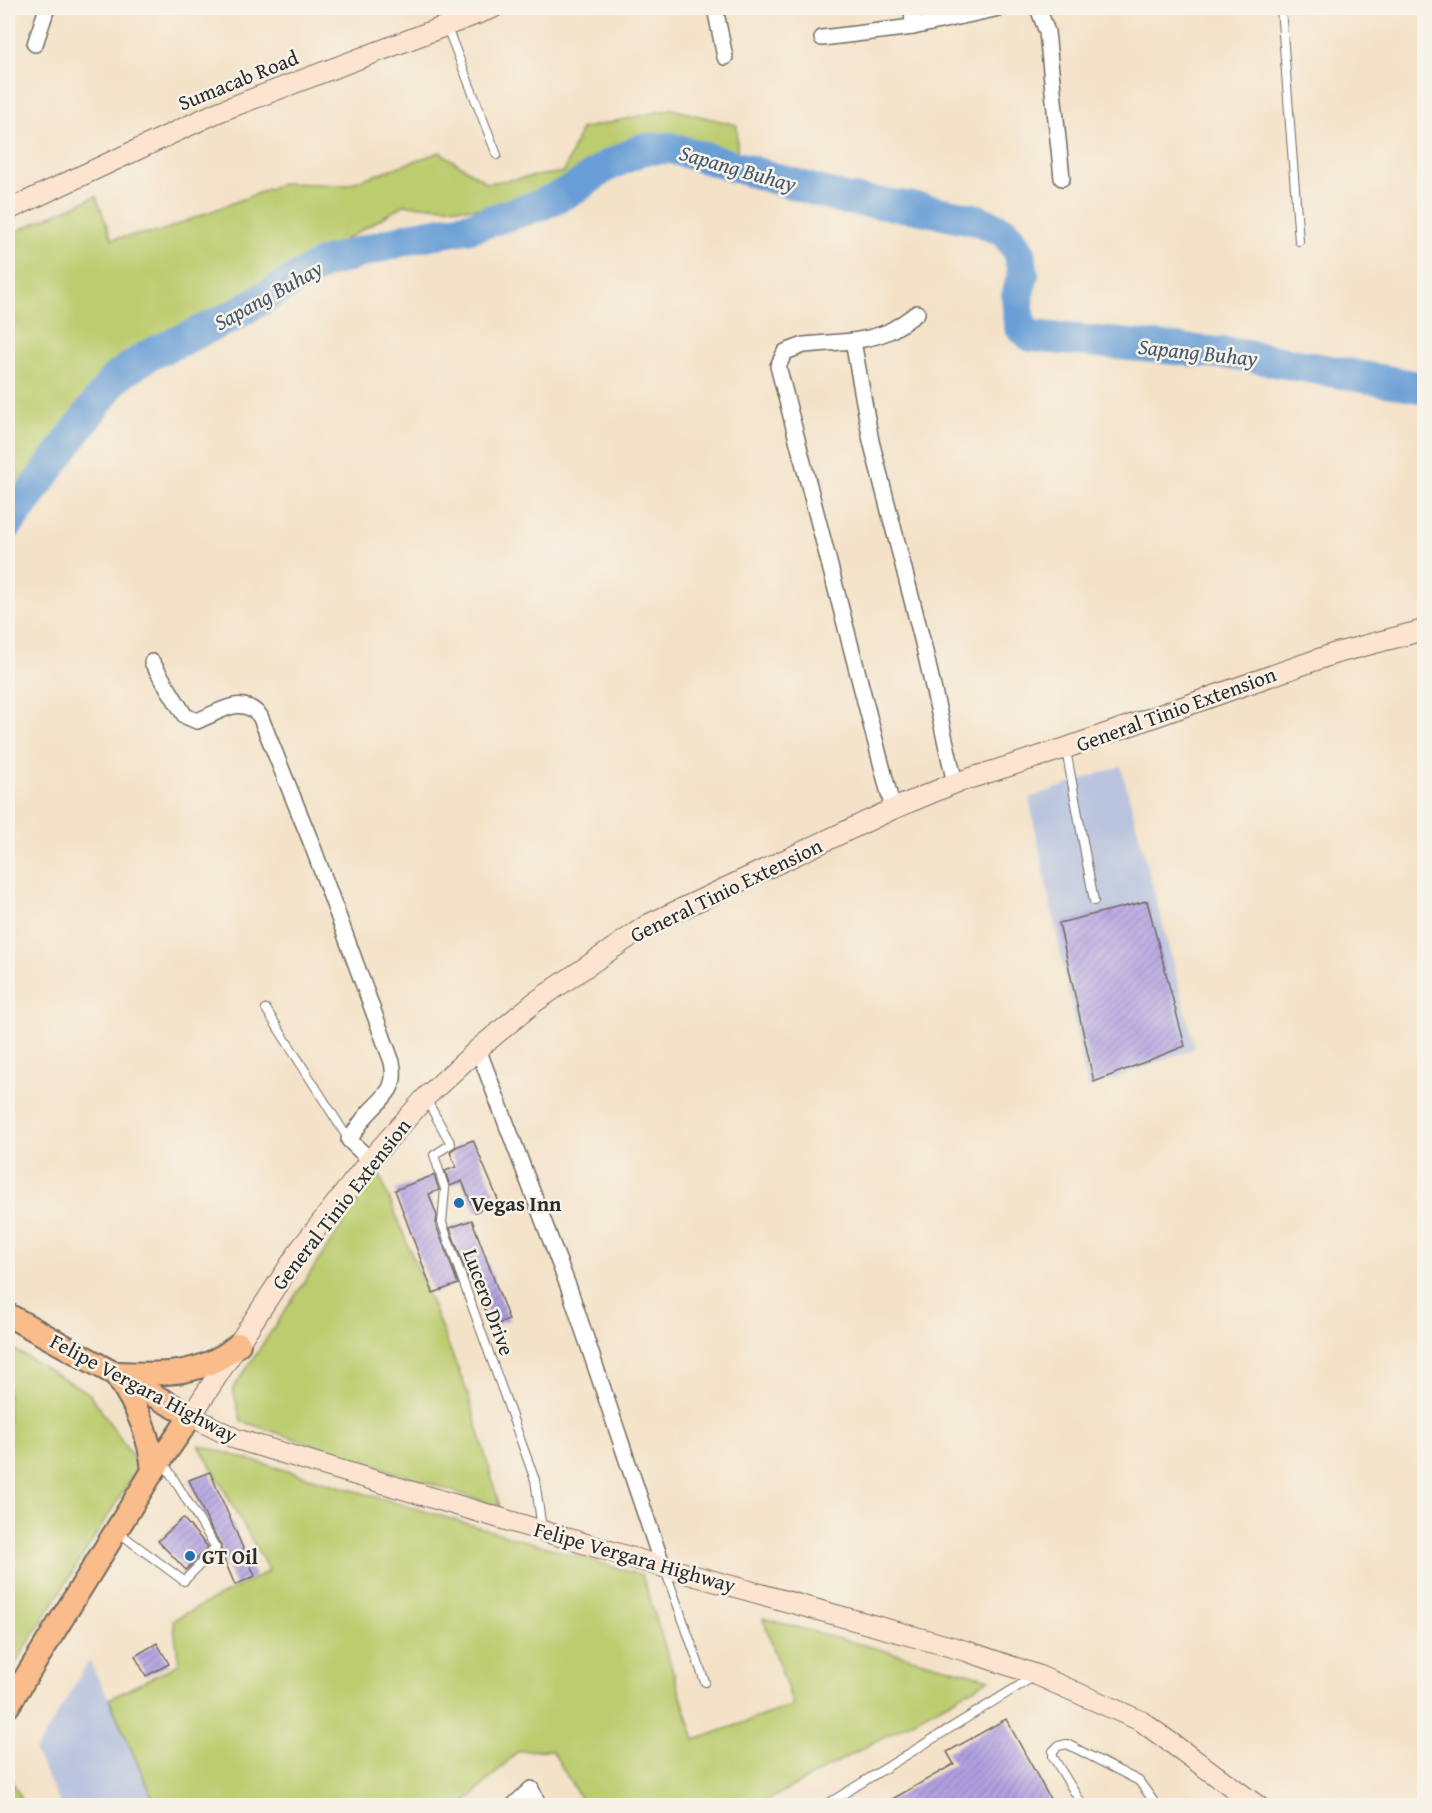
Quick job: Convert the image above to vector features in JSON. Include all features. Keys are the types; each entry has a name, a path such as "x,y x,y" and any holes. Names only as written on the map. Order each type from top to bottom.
{"main road":[{"name":"Felipe Vergara Highway","path":"8,1315 191,1416"},
{"path":"113,1372 150,1374 180,1372 223,1358 239,1344"},
{"path":"113,1372 132,1398 145,1425 157,1465"},
{"name":"General Tinio Extension","path":"8,1706 157,1465 191,1416"}],"street":[{"path":"35,44 46,8"},
{"name":"Sumacab Road","path":"8,210 218,112 493,8"},
{"path":"715,8 725,57"},
{"path":"912,8 913,27"},
{"path":"822,38 913,27 999,8"},
{"path":"1038,8 1047,32 1062,177"},
{"path":"893,809 778,366 785,352 804,345 853,341 894,331 917,313"},
{"path":"853,341 871,441 923,643 955,783"},
{"name":"General Tinio Extension","path":"191,1416 301,1248 370,1160 426,1097 478,1049 535,1002 647,925 893,809 955,783 1066,748 1334,654 1425,630"},
{"path":"153,662 185,716 191,720 197,721 236,705 253,708 260,716 311,842 392,1062 395,1075 391,1090 366,1116 349,1140 370,1160"},
{"path":"478,1049 570,1291 663,1567"},
{"name":"Felipe Vergara Highway","path":"191,1416 236,1439 663,1567 966,1651 1036,1675 1141,1721 1251,1804"},
{"path":"513,1806 531,1789 538,1806"}],"lane":[{"path":"1281,8 1299,241"},
{"path":"446,24 497,155"},
{"path":"1066,748 1094,901"},
{"path":"266,1009 349,1140"},
{"name":"Lucero Drive","path":"426,1097 451,1144 434,1155 445,1189 442,1223 535,1480 542,1530"},
{"path":"116,1530 184,1581 216,1548 157,1465"},
{"path":"663,1567 705,1682"},
{"path":"824,1806 1036,1675"},
{"path":"1083,1806 1053,1757 1053,1751 1058,1746 1067,1744 1139,1781 1157,1806"}],"shaded area":[{"path":"1121,766 1195,1048 1088,1089 1029,798"},
{"path":"89,1661 109,1699 156,1805 61,1805 35,1752"}],"green space":[{"path":"671,109 737,125 737,156 655,135 579,177 510,210 404,205 314,258 194,319 101,376 8,501 8,235 96,196 112,239 161,231 284,183 346,185 440,152 487,183 564,172 581,129"},
{"path":"378,1171 468,1394 500,1507 241,1421 233,1389"},
{"path":"8,1346 90,1394 139,1466 8,1676"},
{"path":"199,1445 642,1575 695,1740 793,1705 763,1618 990,1679 759,1805 584,1805 552,1750 518,1751 463,1805 156,1805 109,1699 179,1664 173,1620 269,1571"},
{"path":"12,1781 25,1805 8,1805 8,1788"}],"building":[{"path":"1147,901 1185,1046 1094,1082 1059,923"},
{"path":"473,1140 499,1202 475,1212 462,1181 450,1186 445,1171 456,1167 450,1152"},
{"name":"Vegas Inn","path":"434,1175 439,1190 429,1194 437,1216 436,1225 458,1284 433,1293 395,1190"},
{"path":"472,1220 509,1320 491,1326 474,1279 469,1280 450,1228"},
{"path":"210,1472 255,1576 235,1585 221,1552 221,1545 209,1525 189,1480"},
{"path":"183,1518 208,1547 186,1570 158,1541"},
{"path":"157,1643 169,1664 146,1676 135,1656"},
{"path":"1006,1719 1054,1806 880,1806 954,1764 947,1752"}],"waterway":[{"name":"Sapang Buhay","path":"8,524 115,378 147,356 231,317 323,263 414,237 471,227 540,205 574,189 605,167 643,149 671,148 845,199 916,208 978,220 1005,232 1019,251 1023,274 1017,297 1020,326 1031,336 1242,355 1424,388"}],"place":[{"name":"Vegas Inn","path":"459,1203"},
{"name":"GT Oil","path":"190,1556"}]}
